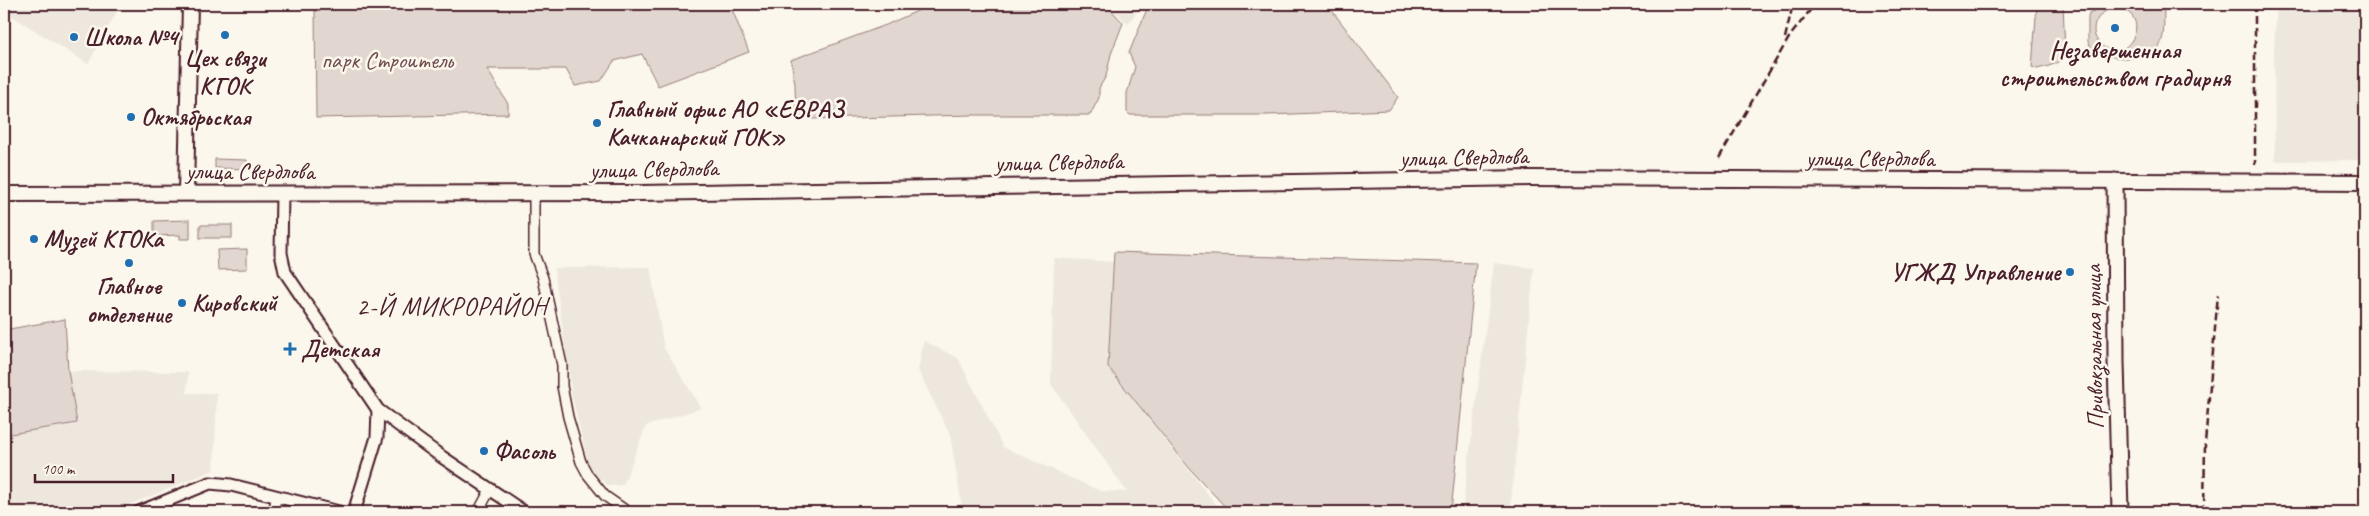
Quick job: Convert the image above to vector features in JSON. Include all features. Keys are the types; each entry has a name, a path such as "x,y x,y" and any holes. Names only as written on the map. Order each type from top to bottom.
{"main road":[{"path":"186,193 190,4"},
{"name":"улица Свердлова","path":"4,194 534,193 1529,178 2365,182"},
{"name":"Привокзальная улица","path":"2115,181 2116,362 2120,512"}],"street":[{"path":"534,193 534,254 543,278 562,366 562,386 568,417 581,462 588,475 605,496 628,512"},
{"path":"282,194 282,253 285,272 378,410 524,512"},
{"path":"354,512 377,437 378,410"},
{"path":"139,512 210,483 231,485 339,512"},
{"path":"478,512 490,490"},
{"path":"273,512 277,496"}],"shaded area":[{"name":"Школа №4","path":"4,4 121,4 88,64 4,11"},
{"path":"1107,4 1142,4 1128,24"},
{"path":"2277,4 2365,4 2365,160 2275,161 2274,48"},
{"path":"1054,258 1114,262 1108,367 1222,512 963,512 950,435 918,370 924,341 958,358 1003,447 1100,491 1127,492 1051,384"},
{"path":"1494,263 1534,268 1510,512 1462,512"},
{"path":"650,267 664,348 701,408 646,426 623,485 609,486 590,470 572,397 554,268"},
{"path":"68,371 188,372 187,393 217,393 214,470 112,512 4,512 4,435 77,423"}],"green space":[{"name":"парк Строитель","path":"315,4 730,4 749,52 658,86 642,54 614,61 601,81 575,86 566,69 487,69 508,104 508,114 316,118"},
{"path":"933,4 1106,4 1123,23 1111,54 1106,76 1099,88 1099,98 1090,115 972,115 809,119 796,116 795,84 791,60 886,25"},
{"path":"1149,4 1310,4 1314,6 1317,4 1327,4 1398,97 1389,110 1268,115 1130,115 1127,112 1127,93 1135,67 1129,53"},
{"path":"2037,4 2063,4 2065,52 2063,58 2057,63 2037,69 2032,67"},
{"path":"2097,4 2164,4 2163,32 2159,47 2145,56 2134,58 2111,57 2093,49 2088,42 2088,17 2089,13 2097,9","holes":["2112,8 2126,11 2133,18 2136,27 2134,36 2128,45 2120,50 2110,50 2096,39 2094,28 2098,18"]},
{"path":"215,159 247,160 247,169 215,168"},
{"path":"190,220 190,239 180,239 180,235 154,236 154,221"},
{"path":"200,225 232,225 232,238 200,238"},
{"path":"247,249 247,269 218,270 217,250"},
{"path":"1114,252 1476,263 1451,512 1230,512 1190,469 1108,367"},
{"path":"65,319 68,371 77,423 4,435 4,330"}],"railway":[{"path":"1785,38 1793,4"},
{"path":"1719,158 1790,36 1815,4"},
{"path":"2255,4 2255,165"},
{"path":"2204,512 2205,443 2218,294"}],"place":[{"name":"Незавершенная строительством градирня","path":"2115,28"},
{"name":"Цех связи КГОК","path":"225,35"},
{"name":"Школа №4","path":"74,37"},
{"name":"Октябрьская","path":"131,117"},
{"name":"Главный офис АО «ЕВРАЗ Качканарский ГОК»","path":"597,123"},
{"name":"Музей КГОКа","path":"34,239"},
{"name":"Главное отделение","path":"129,263"},
{"name":"УГЖД Управление","path":"2070,272"},
{"name":"Кировский","path":"182,303"},
{"name":"Детская","path":"290,349"},
{"name":"Фасоль","path":"484,451"}],"district":[{"name":"2-Й МИКРОРАЙОН","path":"452,307"}]}
